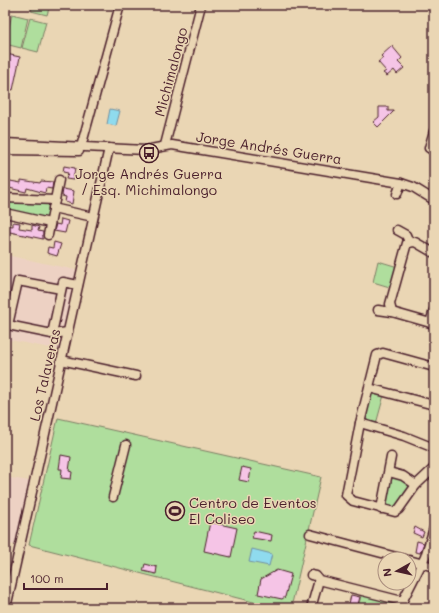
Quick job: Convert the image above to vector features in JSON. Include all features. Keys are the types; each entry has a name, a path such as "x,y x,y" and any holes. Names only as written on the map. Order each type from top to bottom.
{"street":[{"path":"81,147 120,5"},
{"name":"Michimalongo","path":"165,145 201,5"},
{"path":"431,150 434,131"},
{"name":"Jorge Andrés Guerra","path":"5,143 145,150 156,149 165,145 179,146 402,183 413,187 434,200"},
{"name":"Jorge Andrés Guerra","path":"5,150 65,152 95,148"},
{"name":"Los Talaveras","path":"6,608 109,148"},
{"path":"48,235 59,180"},
{"path":"397,194 402,183"},
{"path":"5,198 55,200"},
{"path":"53,208 93,217"},
{"path":"5,213 50,223"},
{"path":"397,230 406,235 409,242"},
{"path":"409,242 415,242 434,253"},
{"path":"392,312 390,304 406,246 409,242"},
{"path":"61,289 18,280 8,325 52,334 68,332"},
{"path":"52,334 63,282 78,285"},
{"path":"378,310 392,312 432,324 434,310"},
{"path":"434,367 380,353 375,358 360,423 346,495 353,501 394,512 398,510 416,485 434,468"},
{"path":"62,360 136,376"},
{"path":"369,388 434,405"},
{"path":"360,423 404,436 434,448"},
{"path":"113,497 126,445"},
{"path":"380,509 391,457"},
{"path":"389,472 403,476 416,485"},
{"path":"311,575 317,577 319,580 401,604 422,564 434,528"},
{"path":"310,534 377,552"},
{"path":"417,562 434,567"},
{"path":"311,608 319,580"}],"shaded area":[{"path":"6,255 76,270 60,350 5,339"},
{"path":"5,477 29,481 15,545 5,543"}],"green space":[{"path":"33,5 50,5 47,15 31,11"},
{"path":"12,14 28,18 21,48 5,44"},
{"path":"30,18 46,22 38,52 22,48"},
{"path":"5,199 50,203 48,217 45,219 5,210"},
{"path":"378,261 398,267 393,288 373,282"},
{"path":"370,391 384,395 376,424 362,421"},
{"name":"Centro de Eventos El Coliseo","path":"58,418 321,477 291,608 277,608 29,545"},
{"path":"390,475 399,478 410,485 397,507 394,509 383,507"},
{"path":"362,591 400,602 398,608 358,608"}],"water":[{"path":"110,109 120,111 116,126 107,124"},
{"path":"252,549 272,554 269,566 249,562"}],"building":[{"path":"392,46 402,58 398,62 404,68 397,74 394,70 387,76 383,73 386,71 378,62 383,58 381,56"},
{"path":"6,54 20,57 13,90 5,88"},
{"path":"379,107 388,107 388,111 394,111 378,127 373,122 379,117"},
{"path":"64,166 75,168 73,180 66,179 68,173 63,172"},
{"path":"5,180 21,183 21,180 40,183 41,181 53,182 52,189 46,188 45,193 27,188 26,192 5,187"},
{"path":"63,189 74,191 72,204 65,202 66,197 62,196"},
{"path":"61,219 68,221 65,233 54,231 56,224 60,225"},
{"path":"13,222 20,223 19,228 32,230 32,225 39,227 38,231 43,232 43,239 5,231 5,225 13,226"},
{"path":"54,242 61,244 57,256 47,253 48,247 53,248"},
{"path":"61,455 71,457 69,471 72,472 71,479 61,478 62,469 59,469"},
{"path":"242,467 251,469 249,482 239,480"},
{"path":"210,522 237,528 231,557 204,551"},
{"path":"415,527 424,532 422,537 413,533"},
{"path":"254,531 272,535 271,541 252,538"},
{"path":"417,541 424,543 420,553 415,551"},
{"path":"145,564 157,567 156,574 143,571"},
{"path":"277,570 291,574 285,597 282,599 258,594 261,579"},
{"path":"351,595 360,597 357,608 348,608"}],"place":[{"name":"Jorge Andrés Guerra / Esq. Michimalongo","path":"149,153"},
{"name":"Centro de Eventos El Coliseo","path":"175,511"}]}
